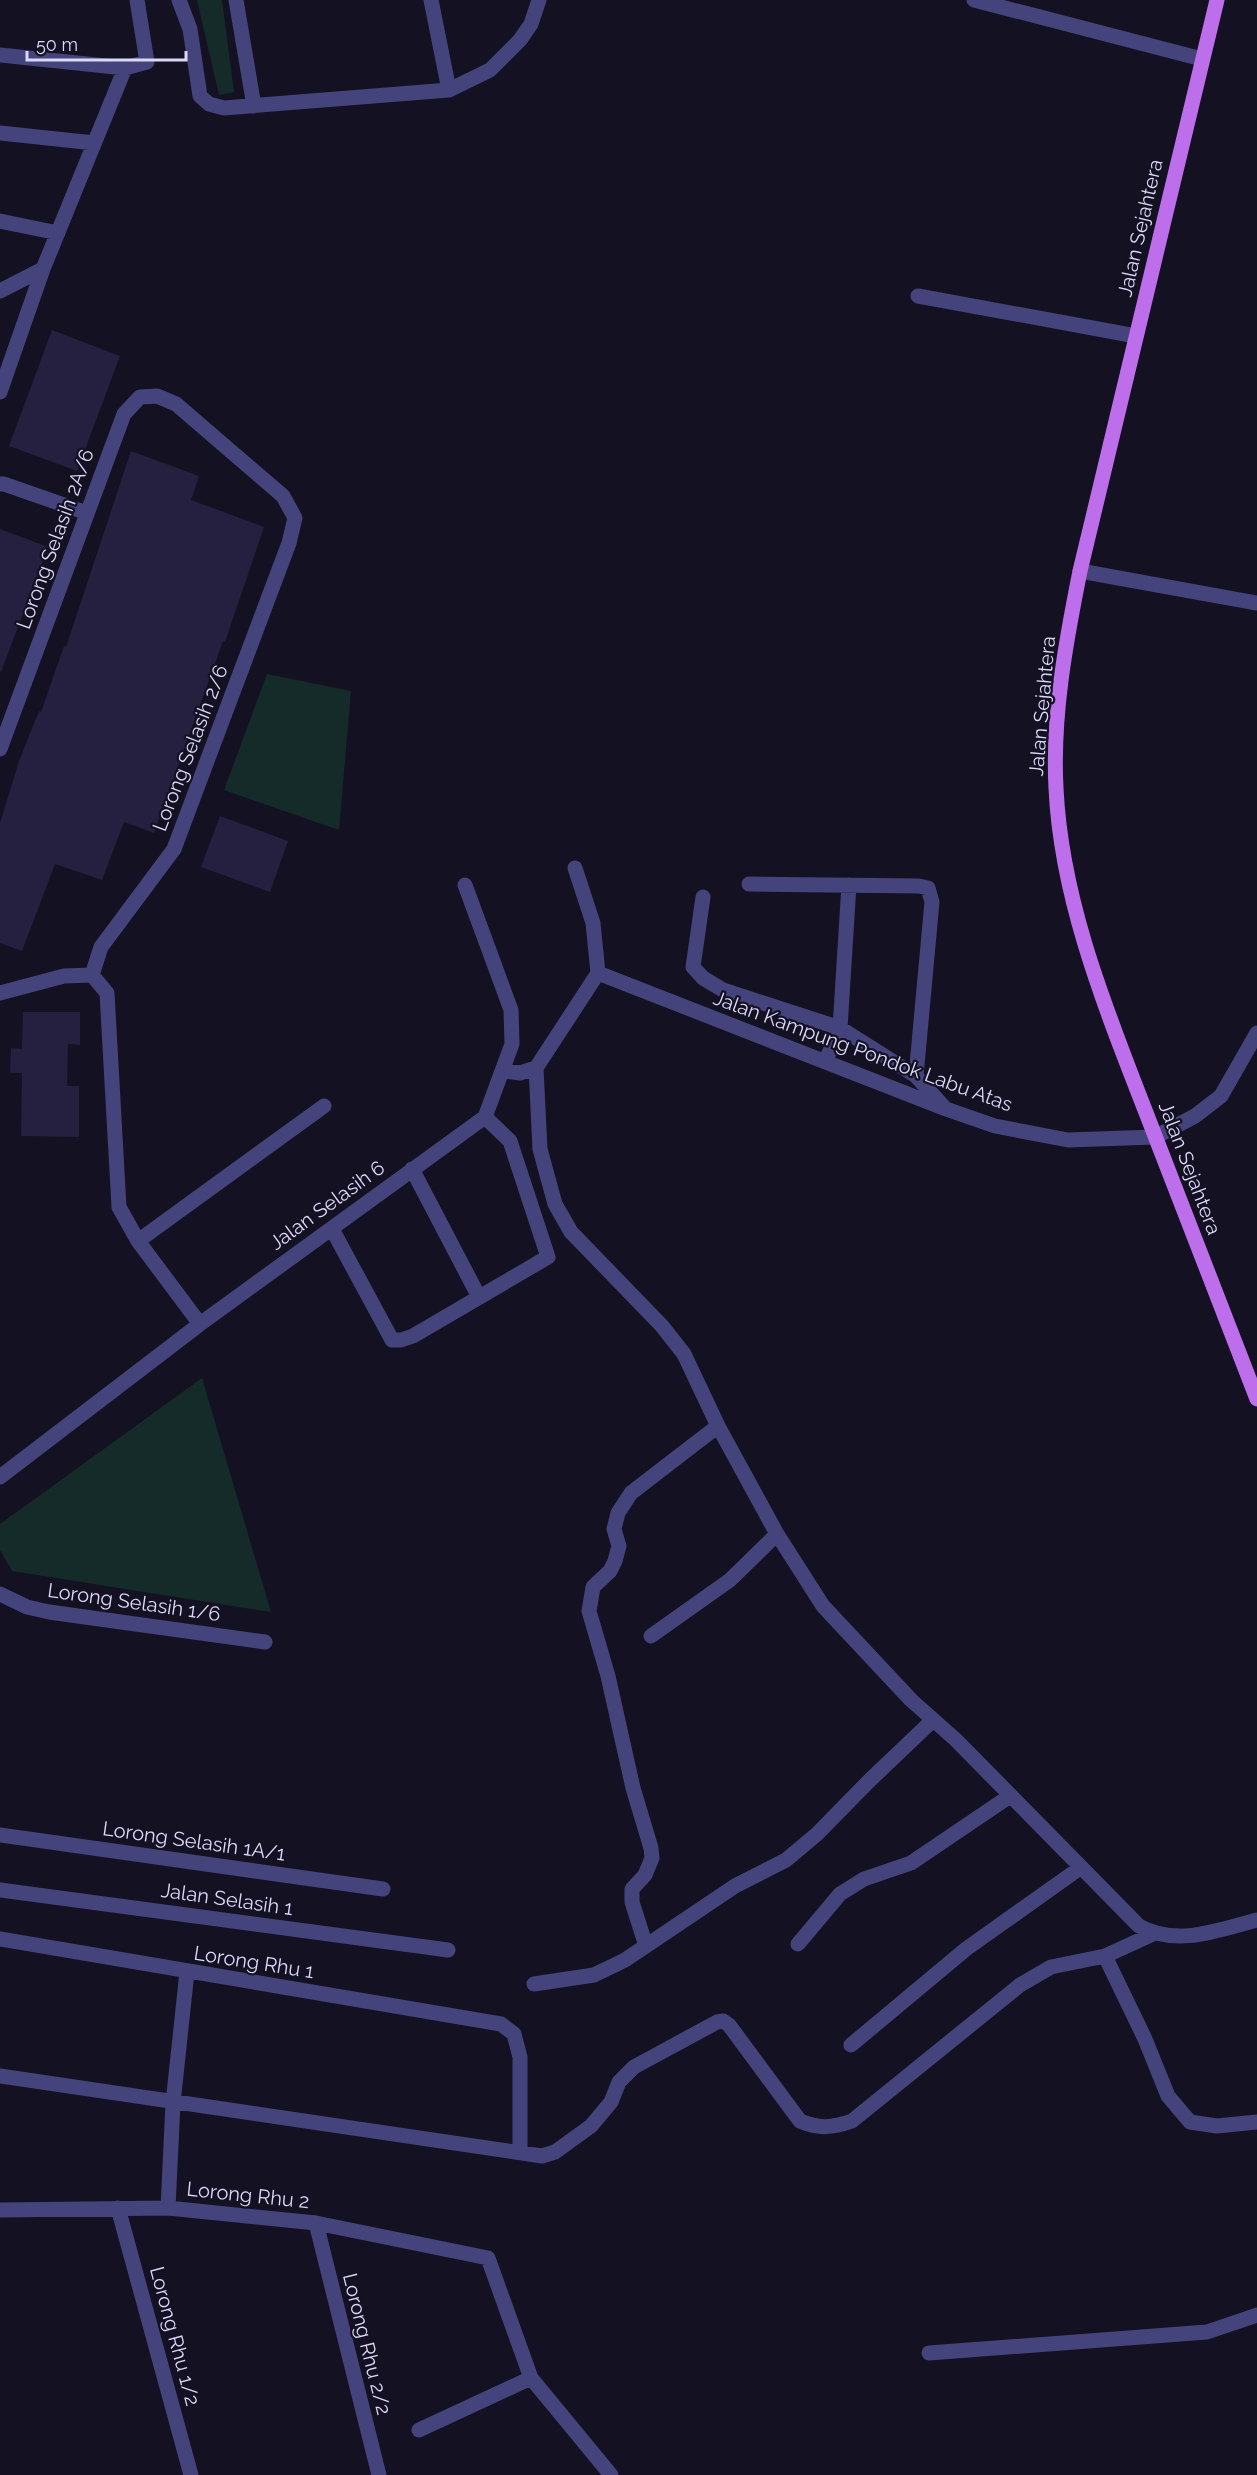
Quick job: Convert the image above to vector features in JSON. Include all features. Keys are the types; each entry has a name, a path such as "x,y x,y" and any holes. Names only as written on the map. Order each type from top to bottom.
{"main road":[{"name":"Jalan Sejahtera","path":"1217,0 1080,571 1069,626 1056,739 1056,788 1060,827 1073,901 1109,1017 1257,1399"}],"street":[{"path":"0,55 125,68 147,62 137,0"},
{"path":"179,0 190,29 200,96 209,104 224,108 449,90 490,70 531,24 539,0"},
{"path":"236,0 254,106"},
{"path":"431,0 449,90"},
{"path":"974,0 1202,59"},
{"path":"0,392 43,269 125,68"},
{"path":"0,133 94,143"},
{"path":"0,221 58,233"},
{"path":"0,291 43,269"},
{"path":"918,296 1136,336"},
{"name":"Lorong Selasih 2A/6","path":"0,749 124,414 140,397 157,396 176,404 283,496 295,518"},
{"path":"0,484 87,513"},
{"name":"Lorong Selasih 2/6","path":"92,975 100,947 174,849 289,543 295,518"},
{"path":"1080,571 1257,603"},
{"path":"575,868 593,923 598,973 536,1068 540,1149 555,1204 571,1232 662,1326 684,1354 718,1426 777,1534 823,1606 911,1700 956,1740 1139,1926 1154,1934 1170,1937 1192,1936 1257,1920"},
{"path":"749,884 928,888 932,902 916,1076"},
{"path":"332,1229 392,1340 401,1341 413,1336 548,1257 510,1142 485,1117 504,1071 512,1044 511,1010 465,885"},
{"path":"825,1062 840,1028 849,885"},
{"path":"703,897 693,967 703,978 723,990 840,1028 916,1076 946,1109"},
{"name":"Jalan Kampung Pondok Labu Atas","path":"598,973 995,1126 1068,1140 1155,1137"},
{"path":"0,993 64,976 92,975 107,993 119,1207 138,1241 200,1324"},
{"path":"1155,1137 1195,1116 1221,1096 1257,1033"},
{"path":"504,1071 520,1073 536,1068"},
{"path":"138,1241 324,1106"},
{"name":"Jalan Selasih 6","path":"0,1477 200,1324 485,1117"},
{"path":"412,1169 479,1297"},
{"path":"646,1946 632,1902 633,1889 645,1875 652,1858 651,1848 633,1788 608,1676 589,1611 593,1587 610,1570 615,1561 619,1546 614,1529 618,1513 631,1493 718,1426"},
{"path":"651,1636 730,1580 777,1534"},
{"name":"Lorong Selasih 1/6","path":"0,1594 27,1607 49,1612 265,1642"},
{"path":"534,1984 594,1975 646,1946 735,1886 786,1860 817,1834 933,1720"},
{"path":"798,1944 840,1894 864,1879 911,1863 1010,1796"},
{"name":"Lorong Selasih 1A/1","path":"0,1835 383,1889"},
{"path":"851,2045 966,1949 1080,1868"},
{"name":"Jalan Selasih 1","path":"0,1890 448,1950"},
{"path":"0,2076 542,2156 555,2152 591,2126 611,2102 619,2082 634,2067 717,2022 723,2021 729,2025 800,2121 813,2127 832,2128 852,2121 1020,1985 1051,1967 1105,1956 1154,1934"},
{"name":"Lorong Rhu 1","path":"0,1939 501,2024 514,2034 520,2057 520,2151"},
{"path":"1105,1956 1145,2039 1168,2096 1190,2122 1216,2126 1257,2122"},
{"path":"168,2208 173,2103 187,1972"},
{"name":"Lorong Rhu 1/2","path":"118,2208 191,2475"},
{"name":"Lorong Rhu 2","path":"0,2210 168,2208 316,2223 488,2258 531,2378"},
{"name":"Lorong Rhu 2/2","path":"316,2223 379,2475"},
{"path":"928,2353 1207,2332 1257,2314"},
{"path":"419,2430 531,2378 611,2475"}],"green space":[{"path":"197,0 222,0 234,92 219,95"},
{"path":"267,674 351,691 339,830 224,790"},
{"path":"202,1378 271,1612 12,1571 0,1550 0,1524"}],"building":[{"path":"52,330 120,356 77,471 9,446"},
{"path":"131,451 199,476 191,500 264,527 225,642 223,641 154,833 124,822 102,880 55,864 22,951 0,943 0,823 19,761 39,711 41,712 64,646 66,647"},
{"path":"0,529 48,547 1,672 0,671"},
{"path":"220,816 288,841 270,892 201,867"},
{"path":"23,1012 80,1012 80,1045 68,1044 67,1086 79,1086 79,1137 21,1136 22,1073 10,1073 11,1048 22,1049"}]}
